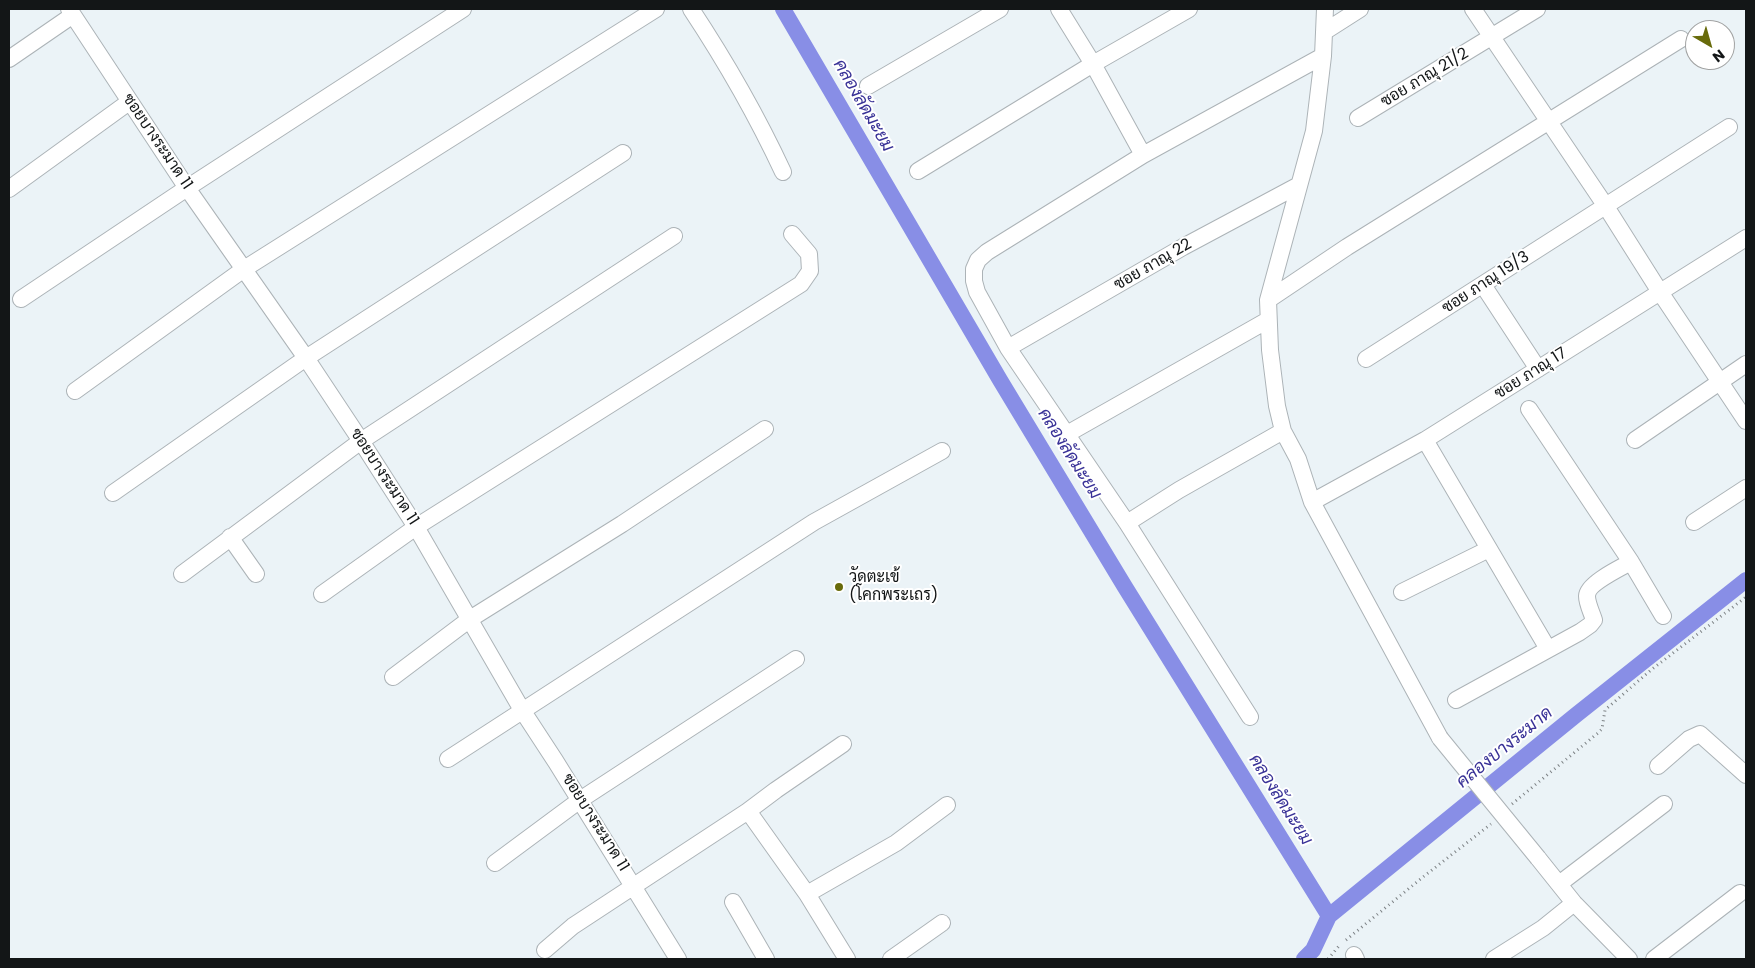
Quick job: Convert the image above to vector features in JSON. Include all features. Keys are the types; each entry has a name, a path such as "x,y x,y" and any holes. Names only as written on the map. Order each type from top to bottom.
{"street":[{"path":"21,299 187,188 463,9"},
{"path":"75,391 244,270 656,9"},
{"path":"691,9 724,59 758,119 783,172"},
{"path":"868,86 1000,9"},
{"path":"1059,9 1093,64 1143,155"},
{"path":"918,171 1093,64 1189,9"},
{"path":"1325,9 1323,56 1314,131 1268,300 1268,320 1277,406 1283,431 1298,458 1312,502 1440,738 1574,902 1629,959"},
{"path":"1324,32 1360,9"},
{"path":"1473,9 1605,205 1660,292 1746,421"},
{"name":"ซอย ภาณุ 21/2","path":"1358,118 1537,9"},
{"path":"9,60 71,12"},
{"name":"ซอยบางระมาด 11","path":"71,12 187,188 306,358 361,441 416,527 522,710 634,885 678,959"},
{"path":"1268,300 1347,247 1681,39"},
{"path":"1250,717 1127,523 1008,348 977,292 974,282 974,268 978,260 987,252 1143,155 1323,56"},
{"path":"9,189 129,102"},
{"name":"ซอย ภาณุ 19/3","path":"1366,359 1605,205 1729,128"},
{"path":"113,493 306,358 623,153"},
{"name":"ซอย ภาณุ 22","path":"1008,348 1184,247 1299,184"},
{"path":"322,594 416,527 801,284 810,271 809,254 792,234"},
{"path":"182,574 361,441 674,236"},
{"name":"ซอย ภาณุ 17","path":"1312,502 1425,440 1746,238"},
{"path":"1483,285 1538,369"},
{"path":"1066,434 1268,320"},
{"path":"1635,440 1746,364"},
{"path":"1529,409 1631,562 1663,616"},
{"path":"392,677 470,619 622,524 765,429"},
{"path":"1127,523 1179,490 1283,431"},
{"path":"1425,440 1548,649"},
{"path":"448,759 814,522 942,451"},
{"path":"1694,522 1746,488"},
{"path":"230,537 256,574"},
{"path":"1402,592 1488,549"},
{"path":"1456,700 1590,625 1594,620 1587,598 1588,590 1631,562"},
{"path":"495,863 580,800 796,659"},
{"path":"1658,766 1688,739 1700,734 1746,775"},
{"path":"545,950 573,926 748,811 843,744"},
{"path":"1559,884 1664,804"},
{"path":"807,894 896,843 947,805"},
{"path":"748,811 807,894 847,959"},
{"path":"1654,959 1740,894"},
{"path":"733,902 766,959"},
{"path":"1494,959 1542,928 1574,902"},
{"path":"891,959 942,923"}],"path":[{"path":"1507,809 1518,797 1602,729 1605,710 1651,670 1746,596"},
{"path":"1328,959 1358,929 1495,821"}],"waterway":[{"name":"คลองลัดมะยม","path":"783,9 1000,380 1125,587 1329,916"},
{"name":"คลองบางระมาด","path":"1304,959 1313,950 1329,916 1576,715 1746,580"}],"place":[{"name":"วัดตะเข้ (โคกพระเถร)","path":"839,587"}]}
